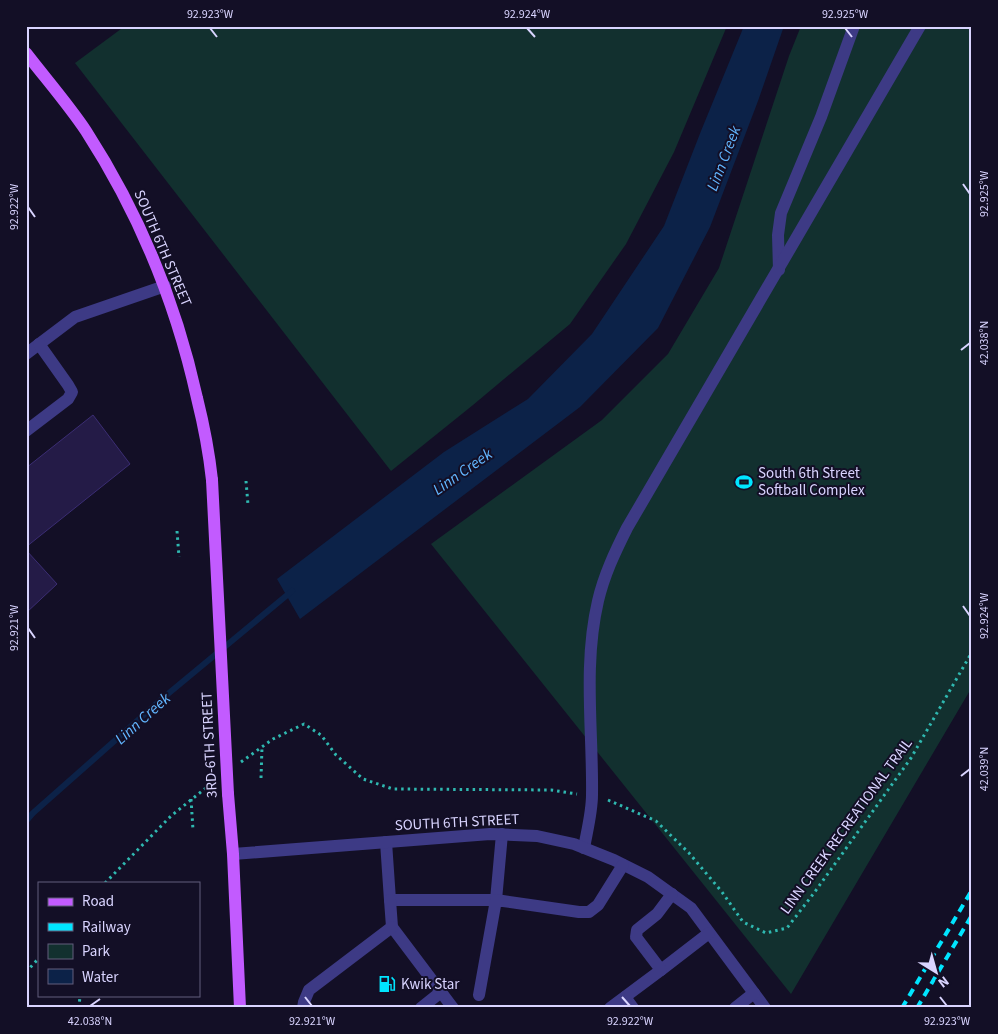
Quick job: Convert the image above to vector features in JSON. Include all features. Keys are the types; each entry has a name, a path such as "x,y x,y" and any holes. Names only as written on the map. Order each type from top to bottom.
{"main road":[{"name":"SOUTH 6TH STREET","path":"26,53 86,130 133,212 165,286 189,362 209,450 212,480"},
{"name":"3RD-6TH STREET","path":"212,480 240,1008"}],"street":[{"path":"779,270 778,235 781,213 821,117 854,26"},
{"path":"584,848 592,797 591,646 597,602 608,564 627,528 920,26"},
{"path":"26,354 75,317 165,286"},
{"path":"26,431 68,399 72,392 39,344"},
{"path":"479,995 496,900 502,834"},
{"name":"SOUTH 6TH STREET","path":"233,854 502,834 537,836 574,844 648,877 690,908 765,1008"},
{"path":"386,842 392,927 453,1008"},
{"path":"390,900 496,900 589,912 598,905 623,865"},
{"path":"660,970 636,937 637,930 657,914 672,894"},
{"path":"304,1008 308,990 392,927"},
{"path":"610,1008 709,933"},
{"path":"421,1008 441,992"},
{"path":"735,1008 754,993"},
{"path":"625,997 633,1008"}],"path":[{"path":"246,481 248,505"},
{"path":"177,531 179,557"},
{"name":"LINN CREEK RECREATIONAL TRAIL","path":"238,764 273,739 304,724 321,734 336,755 363,779 394,789 551,790 613,801 656,821 689,853 744,922 766,933 787,928 814,893 911,758 972,652"},
{"path":"261,778 262,747"},
{"path":"106,882 171,816 214,781"},
{"path":"191,799 193,830"},
{"path":"26,972 38,959"}],"green space":[{"path":"125,26 727,26 674,152 626,244 570,324 391,471 75,63"},
{"name":"South 6th Street Softball Complex","path":"801,26 972,26 972,687 791,994 431,544 602,420 668,354 719,268 789,56"}],"water":[{"path":"744,26 784,26 758,101 710,227 658,328 580,407 300,619 277,579 444,452 528,399 592,334 664,226"}],"building":[{"path":"93,415 130,464 26,547 26,468"},
{"path":"26,550 57,584 26,613"}],"waterway":[{"name":"Linn Creek","path":"26,821 163,698 292,591"}],"railway":[{"path":"902,1008 972,890"},
{"path":"917,1008 972,915"}],"place":[{"name":"South 6th Street Softball Complex","path":"744,482"},
{"name":"Kwik Star","path":"387,984"}]}
